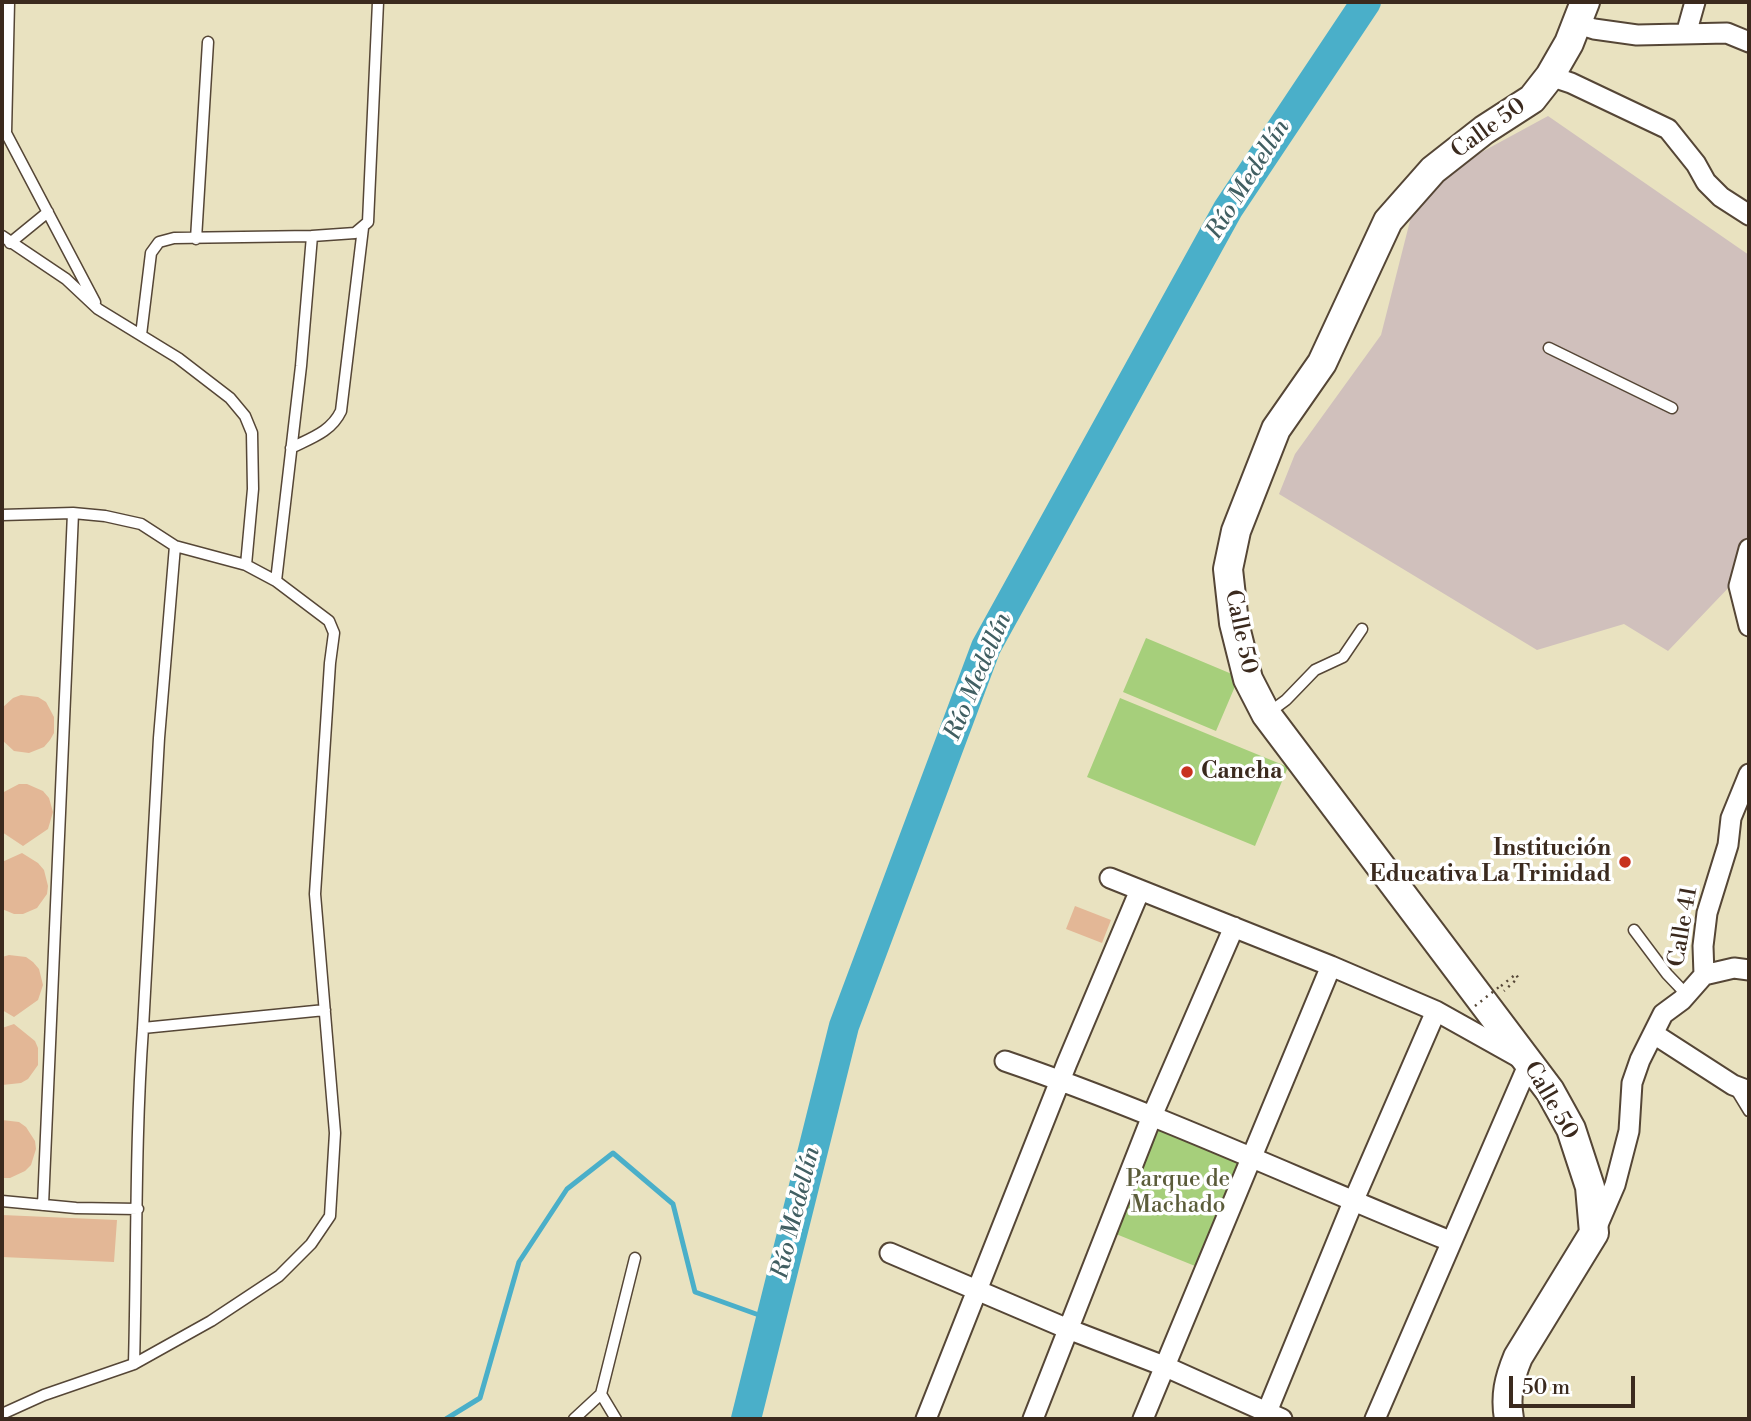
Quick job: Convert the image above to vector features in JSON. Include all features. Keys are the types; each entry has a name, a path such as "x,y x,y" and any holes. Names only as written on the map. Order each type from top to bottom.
{"main road":[{"name":"Calle 50","path":"1582,13 1550,76 1532,99 1483,130 1433,170 1388,221 1322,363 1276,429 1236,531 1228,569 1234,623 1248,679 1266,714 1550,1091 1571,1129 1590,1187 1594,1233"},
{"path":"1503,1412 1510,1376 1518,1357 1594,1233"}],"street":[{"path":"1686,34 1695,2"},
{"path":"1582,13 1594,29 1637,36 1727,33 1749,43"},
{"path":"1550,76 1572,83 1668,129 1696,164 1706,183 1721,197 1749,215"},
{"path":"1749,550 1739,586 1749,626"},
{"name":"Calle 41","path":"1594,1233 1615,1185 1629,1131 1632,1083 1640,1060 1663,1014 1687,995 1704,975 1703,946 1707,913 1728,845 1731,818 1748,781"},
{"path":"1110,878 1436,1011 1529,1063 1375,1419"},
{"path":"926,1419 1140,890"},
{"path":"1033,1419 1152,1116 1234,927"},
{"path":"1143,1419 1331,966"},
{"path":"1704,975 1734,968 1749,970"},
{"path":"890,1253 977,1292 1164,1366 1270,1417 1353,1202 1436,1011"},
{"path":"1654,1034 1741,1088"},
{"path":"1005,1061 1152,1116 1450,1241"}],"lane":[{"path":"9,2 6,132 10,145 98,309"},
{"path":"141,335 151,253 159,242 174,238 355,233 368,222 378,2"},
{"path":"196,239 208,42"},
{"path":"48,212 6,240 66,279 98,309 178,358 230,398 245,416 252,433 253,471 246,565"},
{"path":"291,449 329,429 341,411 363,228"},
{"path":"276,581 312,236"},
{"path":"1549,348 1672,408"},
{"path":"2,515 73,513 105,516 141,524 175,546 246,565 276,581 328,621 334,633 315,894 318,956 326,1010 335,1133 330,1216 311,1244 279,1276 211,1321 134,1364 44,1395 2,1414"},
{"path":"43,1205 73,513"},
{"path":"134,1364 138,1209 137,1111 159,738 175,546"},
{"path":"1266,714 1286,700 1315,670 1343,657 1362,629"},
{"path":"1634,930 1667,974 1687,995"},
{"path":"143,1028 326,1010"},
{"path":"1741,1088 1749,1111"},
{"path":"2,1200 43,1205 138,1209"},
{"path":"574,1419 601,1394 635,1258"},
{"path":"601,1394 616,1419"}],"path":[{"path":"1475,1006 1516,974 1517,979"}],"shaded area":[{"path":"1548,116 1749,255 1749,540 1733,583 1668,651 1624,624 1537,650 1279,494 1295,454 1381,335 1413,209 1467,160"}],"green space":[{"path":"1146,638 1239,677 1216,731 1123,692"},
{"name":"Cancha","path":"1120,698 1288,767 1255,846 1087,777"},
{"name":"Parque de Machado","path":"1157,1127 1239,1163 1195,1266 1116,1234"}],"building":[{"path":"21,695 38,697 46,702 54,717 54,733 50,740 44,747 29,753 14,751 2,740 2,708"},
{"path":"19,784 27,784 43,791 49,798 53,812 48,829 23,846 2,832 2,793"},
{"path":"22,853 44,870 47,894 37,908 23,914 14,914 2,909 2,862"},
{"path":"1075,906 1111,920 1102,943 1066,929"},
{"path":"2,957 26,957 33,962 39,969 43,985 38,1000 14,1017 2,1010"},
{"path":"14,1024 35,1041 38,1048 38,1065 28,1079 21,1083 2,1085 2,1028"},
{"path":"2,1120 19,1122 26,1127 35,1141 36,1149 31,1165 10,1178 2,1178"},
{"path":"2,1215 117,1220 114,1262 2,1257"}],"waterway":[{"name":"Río Medellín","path":"746,1419 844,1026 986,647 1228,209 1366,2"},
{"path":"446,1419 480,1398 519,1262 567,1189 613,1153 673,1204 695,1292 770,1319"}],"place":[{"name":"Cancha","path":"1187,772"},
{"name":"Institución Educativa La Trinidad","path":"1625,862"}]}
